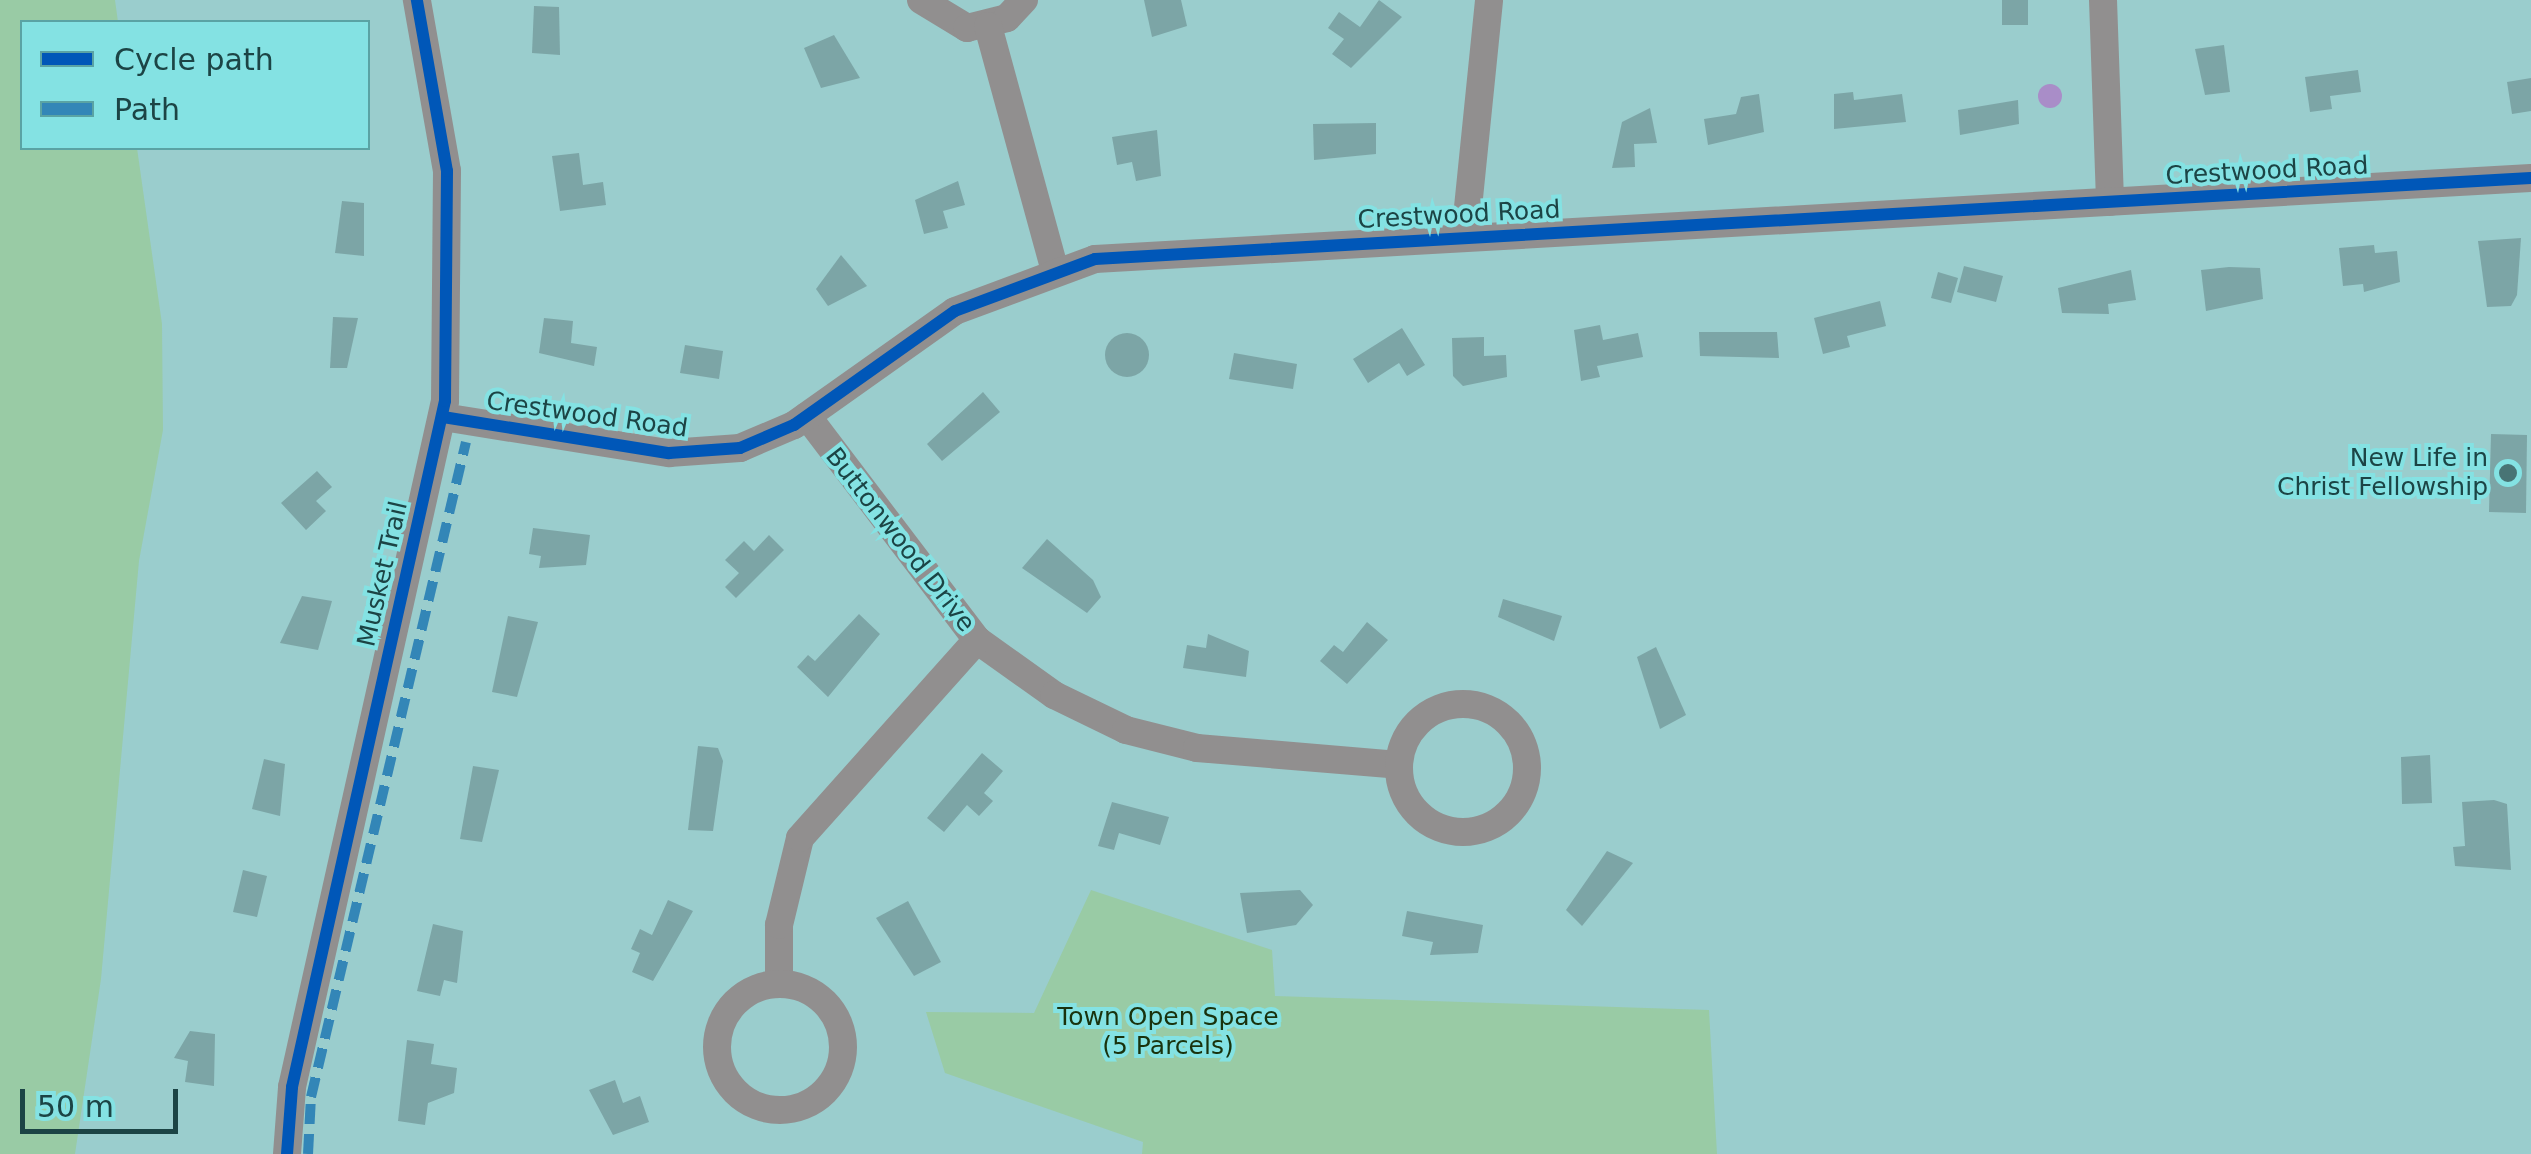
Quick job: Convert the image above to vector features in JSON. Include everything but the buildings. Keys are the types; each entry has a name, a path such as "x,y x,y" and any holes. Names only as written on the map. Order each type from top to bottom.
{"street":[{"name":"Musket Trail","path":"287,1154 292,1087 443,417 448,171 417,0"},
{"path":"921,0 947,22 988,26 1024,0"},
{"path":"1466,236 1489,0"},
{"path":"2103,0 2110,202"},
{"path":"988,26 1054,268"},
{"name":"Crestwood Road","path":"443,417 707,454 772,437 955,311 1054,268 1466,236 2531,178"},
{"name":"Buttonwood Drive","path":"806,416 977,640 1054,695 1126,730 1197,748 1398,765"},
{"path":"780,984 778,925 800,838 977,640"},
{"path":"1455,704 1499,714 1515,730 1528,772 1510,812 1471,832 1448,831 1412,808 1398,765 1416,724 1455,704"},
{"path":"780,984 818,997 841,1031 832,1080 791,1109 750,1102 717,1052 741,997 780,984"}],"green space":[{"path":"0,0 115,0 118,20 20,20 20,150 137,150 162,324 163,430 139,561 101,979 75,1154 0,1154"},
{"name":"Town Open Space (5 Parcels)","path":"1091,890 1272,950 1275,996 1709,1010 1717,1154 1142,1154 1143,1142 945,1073 926,1012 1034,1013"}],"shaded area":[{"path":"2050,84 2062,96 2050,108 2038,96"}],"marked path":[{"path":"308,1154 311,1097 466,442"}],"cycle path":[{"path":"287,1154 292,1087 445,401 447,171 417,0"},
{"path":"443,417 669,453 740,448 794,425 955,311 1095,259 2531,178"}],"place":[{"name":"New Life in Christ Fellowship","path":"2508,473"}]}
